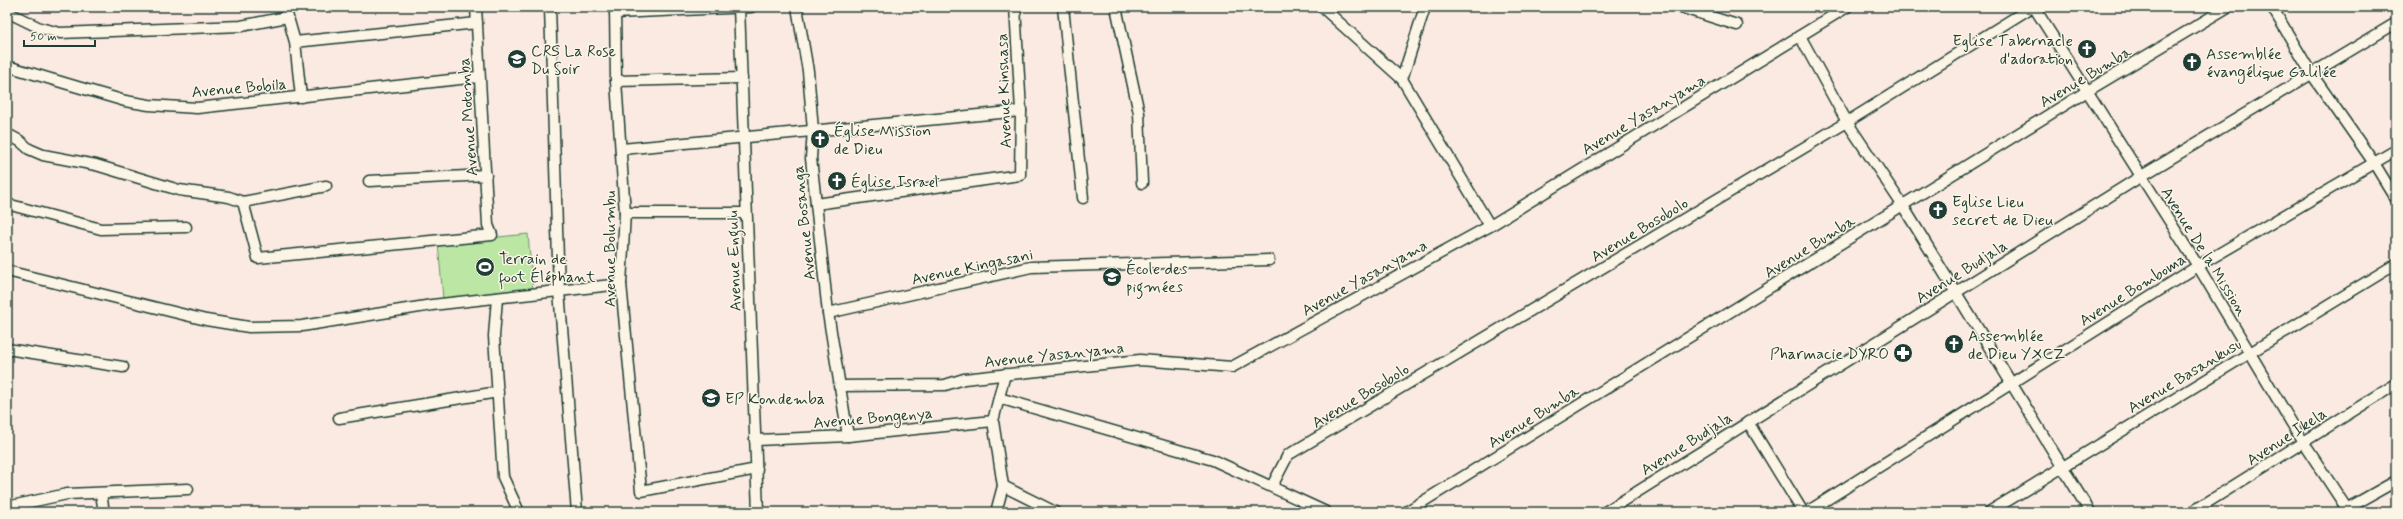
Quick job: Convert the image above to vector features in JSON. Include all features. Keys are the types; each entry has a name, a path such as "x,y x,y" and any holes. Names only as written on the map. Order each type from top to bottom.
{"street":[{"path":"285,7 295,42 301,97"},
{"name":"Avenue Motomba","path":"243,202 258,258 492,235 488,225 486,176 478,78 476,7"},
{"path":"550,7 559,291 577,512"},
{"path":"615,10 752,7"},
{"name":"Avenue Bosanga","path":"797,7 808,71 813,130 811,158 828,313 848,436"},
{"name":"Avenue Kinshasa","path":"816,204 1020,175 1022,111 1015,7"},
{"path":"1063,7 1083,198"},
{"path":"1116,7 1139,114 1142,183"},
{"path":"1402,79 1425,7"},
{"path":"1680,7 1737,25"},
{"name":"Avenue Yasanyama","path":"839,386 945,385 964,379 1140,360 1232,366 1490,226 1847,7"},
{"name":"Avenue De la Mission","path":"2033,7 2089,90 2140,177 2198,266 2345,511"},
{"name":"Avenue Bosobolo","path":"1272,486 1288,455 1848,122 2033,7"},
{"name":"Avenue Bumba","path":"1406,512 2089,90 2228,7"},
{"path":"2272,7 2311,73 2374,163 2396,199"},
{"name":"Avenue Engulu","path":"739,8 758,512"},
{"path":"1328,9 1402,79 1490,226"},
{"name":"Avenue Bolumbu","path":"615,10 616,81 622,149 625,213 621,284 641,491 757,469"},
{"path":"7,12 40,28 60,33 241,26 287,17"},
{"path":"295,42 477,23"},
{"name":"Avenue Budjala","path":"1605,512 2140,177 2396,23"},
{"path":"1800,36 1848,122 1903,206 2090,512"},
{"name":"Avenue Bobila","path":"7,66 125,100 149,105 197,108 478,78"},
{"path":"616,81 742,78"},
{"path":"622,149 1022,111"},
{"path":"7,134 20,141 29,149 43,155 96,164 180,190 228,197 243,202 326,186"},
{"name":"Avenue Bomboma","path":"1807,512 1933,434 2011,382 2198,266 2396,150"},
{"path":"370,181 486,176"},
{"path":"7,204 101,228 186,226"},
{"path":"625,213 746,213"},
{"name":"Avenue Kingasani","path":"828,313 1031,267 1269,260"},
{"name":"Avenue Basankusu","path":"1989,512 2396,264"},
{"path":"7,271 206,320 249,327 302,326 432,305 621,284"},
{"path":"497,298 494,336 502,477 519,512"},
{"path":"7,349 123,367"},
{"path":"996,512 1002,486 993,421 1005,374"},
{"name":"Avenue Ikela","path":"2192,512 2249,478 2303,442 2396,384"},
{"path":"339,418 498,392"},
{"path":"999,398 1213,460 1326,512"},
{"name":"Avenue Bongenya","path":"755,440 848,436 993,421"},
{"path":"1748,422 1803,512"},
{"path":"2345,511 2396,481"},
{"path":"1002,486 1055,512"},
{"path":"7,508 67,494 101,494 188,489"},
{"path":"101,494 104,512"}],"green space":[{"name":"Terrain de foot Éléphant","path":"528,234 533,291 443,299 438,243"}],"place":[{"name":"Eglise Tabernacle d'adoration","path":"2087,49"},
{"name":"CRS La Rose Du Soir","path":"517,59"},
{"name":"Assemblée évangélique Galilée","path":"2192,62"},
{"name":"Église Mission de Dieu","path":"820,139"},
{"name":"Église Israël","path":"837,181"},
{"name":"Eglise Lieu secret de Dieu","path":"1938,210"},
{"name":"Terrain de foot Éléphant","path":"485,267"},
{"name":"École des pigmées","path":"1112,277"},
{"name":"Assemblée de Dieu YXCZ","path":"1954,344"},
{"name":"Pharmacie DYRO","path":"1903,353"},
{"name":"EP Kondemba","path":"711,398"}]}
